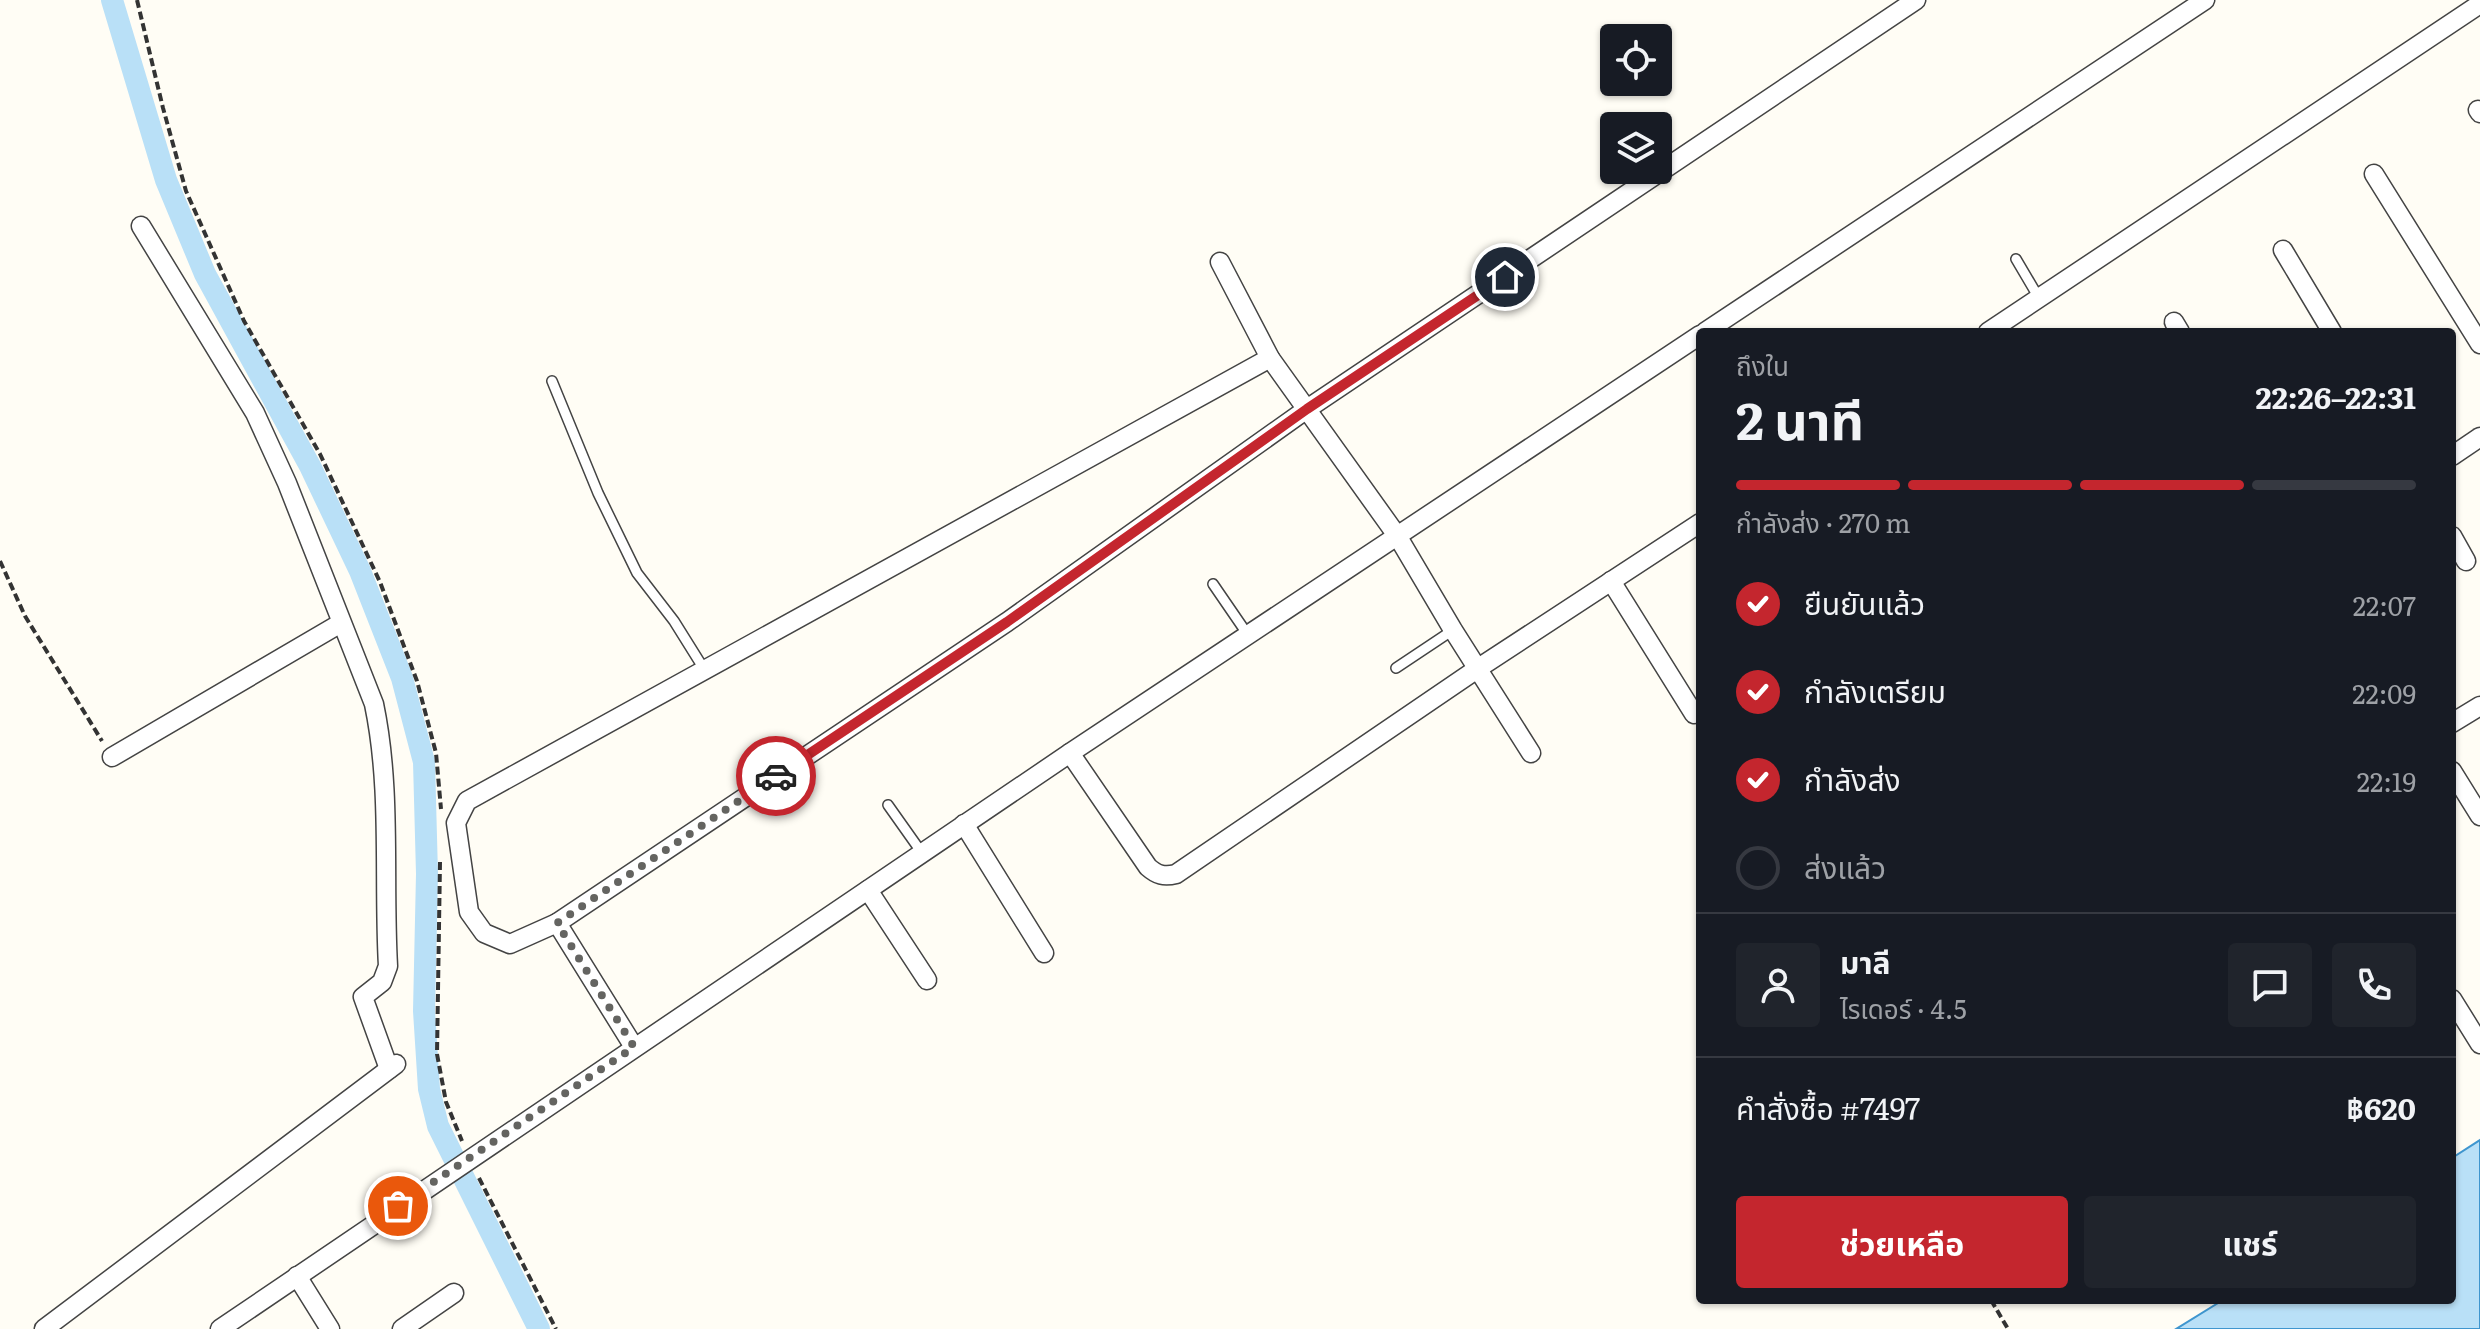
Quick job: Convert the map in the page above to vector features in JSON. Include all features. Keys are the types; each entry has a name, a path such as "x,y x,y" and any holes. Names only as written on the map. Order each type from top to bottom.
{"street":[{"path":"1270,358 467,801 456,823 469,912 484,933 510,944 557,923 1007,622 1307,409 1916,0"},
{"path":"1711,328 2205,0"},
{"path":"1994,328 2480,4"},
{"path":"2374,174 2480,344"},
{"path":"44,1329 394,1066 363,997 382,982 388,966 382,739 374,704 287,483 255,413 141,226"},
{"path":"2283,250 2330,328"},
{"path":"1220,262 1270,358 1398,537 1531,753"},
{"path":"220,1329 964,824 1696,338"},
{"path":"2456,453 2480,437"},
{"path":"1070,753 1148,867 1156,874 1176,874 1477,669 1696,526"},
{"path":"2456,543 2466,561"},
{"path":"1611,581 1694,714"},
{"path":"112,757 341,623"},
{"path":"2456,721 2480,706"},
{"path":"2456,777 2480,816"},
{"path":"964,824 1044,953"},
{"path":"868,890 927,980"},
{"path":"557,923 634,1047"},
{"path":"2456,1005 2480,1044"},
{"path":"297,1276 330,1329"},
{"path":"402,1329 454,1293"}],"lane":[{"path":"2016,259 2039,298"},
{"path":"552,381 598,493 637,573 674,621 704,669"},
{"path":"1213,584 1248,635"},
{"path":"1396,668 1453,630"},
{"path":"888,805 922,853"}],"path":[{"path":"0,561 25,616 112,757"},
{"path":"1993,1304 2008,1329"}],"water":[{"path":"2480,1140 2480,1329 2176,1329 2217,1304 2456,1304 2456,1155"}],"waterway":[{"path":"112,0 166,180 205,274 310,466 360,571 402,678 424,762 427,874 424,1011 429,1089 438,1126 539,1329"}],"way so far":[{"path":"398,1206 634,1047 557,923 776,776"}],"route":[{"path":"776,776 1007,622 1307,409 1505,277"}]}
